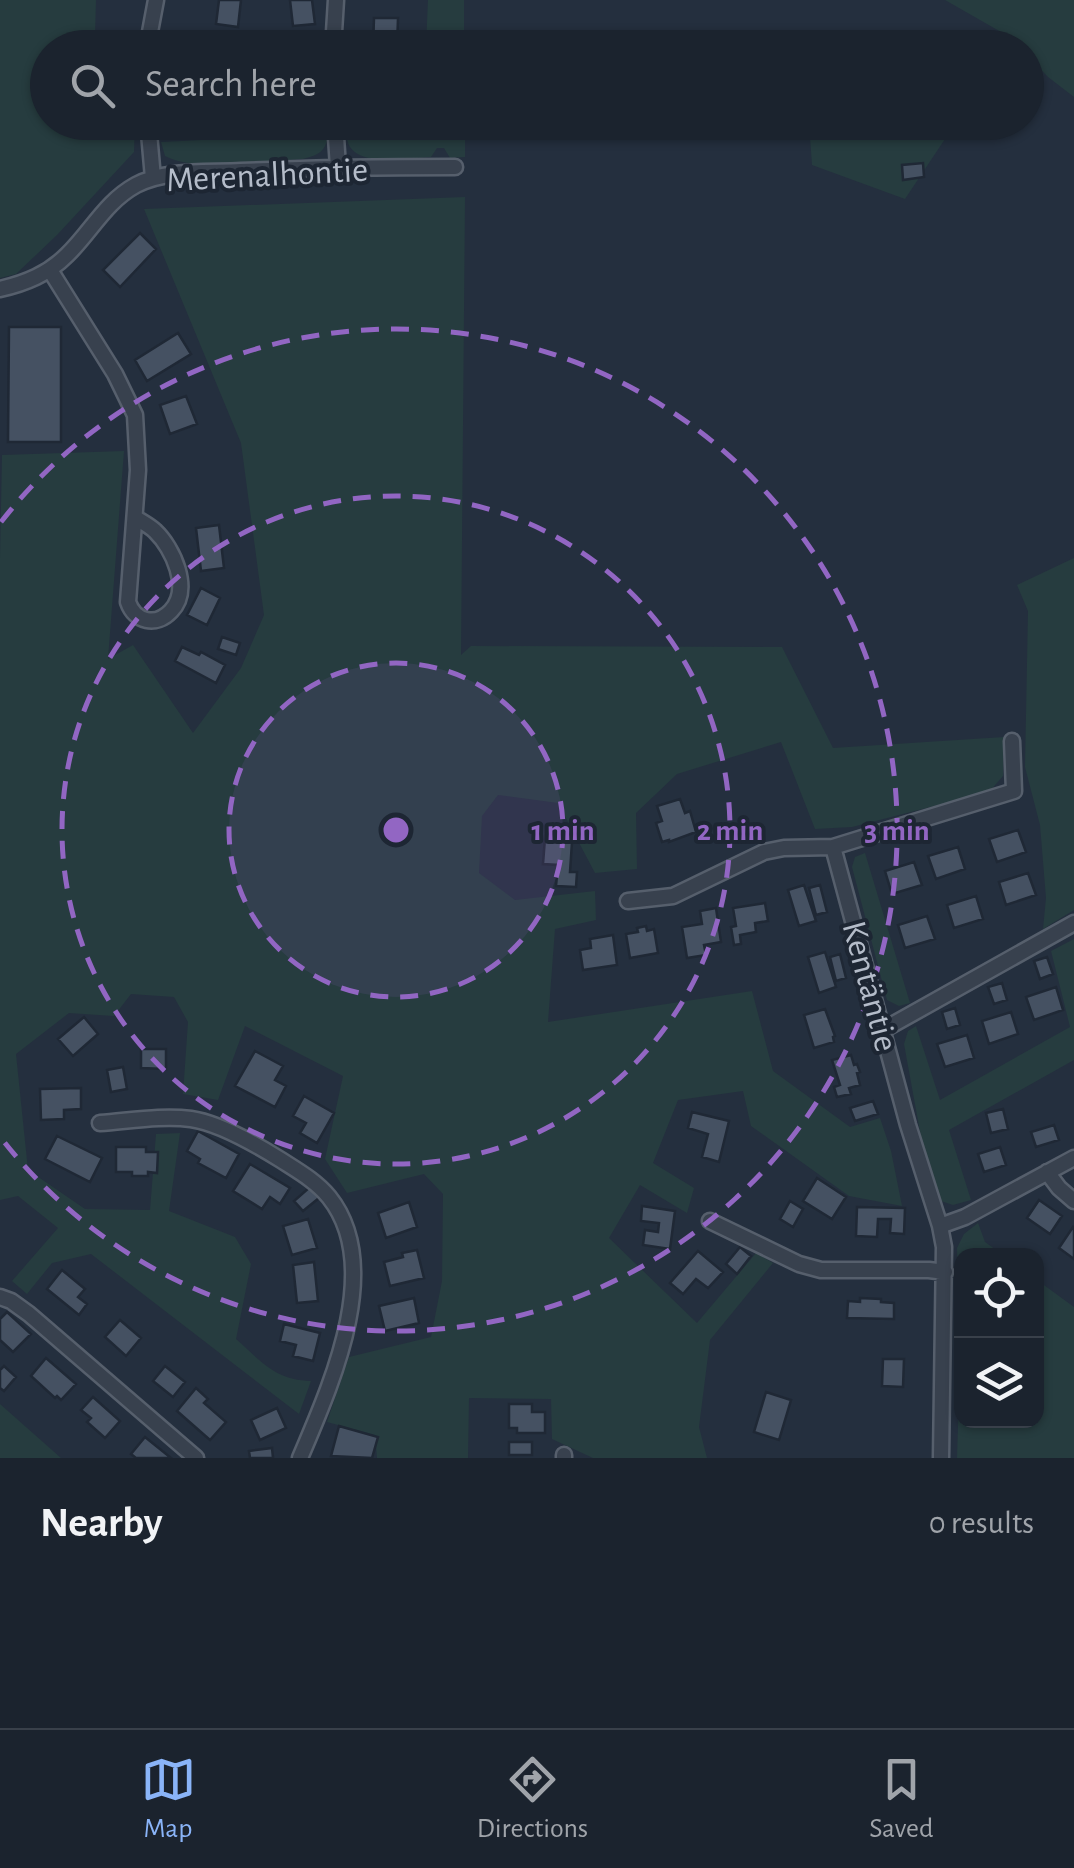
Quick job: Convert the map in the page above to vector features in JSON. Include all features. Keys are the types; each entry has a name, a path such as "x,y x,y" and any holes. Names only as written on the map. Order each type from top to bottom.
{"street":[{"path":"150,30 156,0"},
{"path":"334,30 336,0"},
{"path":"150,140 153,178"},
{"path":"336,140 338,167"},
{"name":"Merenalhontie","path":"0,290 24,284 50,270 104,210 136,185 153,178 338,167 455,168"},
{"path":"50,270 115,374 135,414 136,518 128,602 132,614 142,620 156,620 171,612 177,601 178,572 173,556 156,532 136,518"},
{"path":"628,901 673,896 764,852 834,846 1014,791 1012,741"},
{"name":"Kentäntie","path":"834,846 908,1125 940,1226 945,1272 940,1458"},
{"path":"882,1030 1074,922"},
{"path":"100,1123 198,1120 272,1154 307,1176 329,1198 350,1238 351,1301 331,1385 300,1458"},
{"path":"940,1226 1074,1158"},
{"path":"1047,1172 1074,1202"},
{"path":"710,1221 799,1264 821,1270 945,1272"},
{"path":"0,1297 30,1314 196,1458"}],"green space":[{"path":"0,0 96,0 95,30 30,30 30,140 134,140 134,152 16,274 0,278"},
{"path":"428,0 464,0 464,30 427,30"},
{"path":"945,0 1074,0 1074,97 1044,73 1044,30 998,30"},
{"path":"327,140 323,149 303,159 232,165 178,161 165,156 161,142"},
{"path":"347,140 465,140 465,157 450,158 444,148 437,148 431,157 376,159 350,147"},
{"path":"810,140 944,140 905,199 812,165"},
{"path":"465,197 461,655 471,646 782,647 833,748 1004,737 1003,776 989,792 852,827 815,829 781,742 677,774 636,813 637,869 595,873 558,803 498,795 482,816 479,873 515,900 595,891 596,920 555,929 548,1022 752,991 773,1071 850,1127 880,1118 902,1206 849,1196 751,1126 743,1091 678,1100 653,1163 694,1188 687,1213 640,1185 609,1238 697,1323 756,1253 773,1263 710,1340 699,1427 707,1458 593,1458 552,1439 551,1399 469,1398 468,1458 377,1458 375,1435 327,1422 349,1357 431,1337 442,1281 443,1194 424,1174 347,1193 325,1159 343,1076 245,1026 218,1100 183,1094 188,1022 174,997 131,994 114,1016 69,1013 16,1054 28,1170 85,1209 150,1210 156,1134 180,1133 169,1211 235,1237 251,1264 236,1339 278,1373 311,1381 299,1414 91,1254 52,1263 27,1294 12,1281 58,1228 18,1196 0,1200 2,455 124,451 108,659 133,645 193,733 241,668 264,615 241,443 144,209"},
{"path":"1074,558 1074,910 1043,929 1046,898 1040,825 1025,767 1028,611 1017,585"},
{"path":"865,853 910,1003 899,1006 887,1000 852,867 855,857"},
{"path":"1074,939 1074,1060 949,1130 971,1200 953,1205 941,1201 921,1137 904,1044 908,1031 916,1026 940,1100 1070,1027 1051,951"},
{"path":"978,1223 985,1242 993,1248 957,1248 964,1234"},
{"path":"1044,1285 1074,1307 1074,1458 957,1458 958,1428 1044,1428"},
{"path":"0,1404 61,1458 0,1458"}],"building":[{"path":"219,0 241,0 238,27 216,24"},
{"path":"290,0 312,0 315,24 293,26"},
{"path":"374,18 398,18 398,30 374,30"},
{"path":"923,163 924,177 903,180 902,165"},
{"path":"140,233 156,249 120,287 103,270"},
{"path":"9,327 61,327 61,442 8,442"},
{"path":"178,333 191,354 147,381 135,360"},
{"path":"186,396 197,424 170,434 160,405"},
{"path":"219,525 224,568 201,571 196,528"},
{"path":"201,588 220,598 207,625 187,615"},
{"path":"222,637 240,643 236,655 218,649"},
{"path":"182,647 225,665 216,683 175,661"},
{"path":"680,799 685,813 690,811 696,832 662,842 656,823 662,821 657,806"},
{"path":"546,825 573,827 570,872 577,872 576,887 556,886 558,865 543,864"},
{"path":"1018,830 1026,852 997,862 989,839"},
{"path":"958,847 965,869 936,879 928,856"},
{"path":"914,862 922,885 892,894 885,871"},
{"path":"1028,873 1036,895 1006,905 999,882"},
{"path":"804,885 816,921 799,926 788,890"},
{"path":"820,885 827,912 816,915 809,888"},
{"path":"976,896 983,919 954,928 947,905"},
{"path":"765,903 768,921 755,923 756,932 740,935 741,944 734,945 733,908"},
{"path":"716,908 721,942 704,945 706,955 687,958 682,927 702,924 700,911"},
{"path":"927,916 935,939 905,948 898,925"},
{"path":"646,926 647,931 654,929 658,953 630,958 626,934"},
{"path":"613,935 617,965 583,970 580,950 591,948 590,939"},
{"path":"825,952 836,987 819,993 808,957"},
{"path":"840,954 846,978 836,981 830,957"},
{"path":"1047,957 1053,974 1040,979 1034,961"},
{"path":"1002,983 1007,1000 994,1004 988,987"},
{"path":"1056,987 1063,1010 1034,1020 1026,997"},
{"path":"955,1008 960,1025 947,1029 942,1012"},
{"path":"825,1009 834,1042 814,1048 804,1015"},
{"path":"1011,1012 1018,1034 989,1044 982,1021"},
{"path":"84,1017 98,1034 73,1056 58,1039"},
{"path":"967,1035 974,1058 945,1067 937,1044"},
{"path":"141,1049 166,1049 166,1069 141,1068"},
{"path":"255,1051 283,1066 275,1080 286,1086 275,1107 235,1086"},
{"path":"851,1055 860,1072 860,1085 849,1088 851,1094 837,1097 834,1087 840,1085 832,1060"},
{"path":"123,1067 127,1089 111,1092 107,1070"},
{"path":"81,1088 81,1109 64,1110 64,1119 41,1120 40,1089"},
{"path":"304,1096 334,1113 317,1143 300,1133 306,1123 293,1116"},
{"path":"873,1101 878,1114 855,1121 850,1108"},
{"path":"1003,1109 1008,1129 991,1133 986,1113"},
{"path":"692,1112 729,1121 719,1162 702,1157 708,1134 688,1128"},
{"path":"1054,1125 1059,1140 1036,1147 1031,1132"},
{"path":"198,1131 239,1154 226,1178 198,1163 200,1159 187,1151"},
{"path":"57,1136 102,1158 90,1182 45,1159"},
{"path":"116,1147 146,1147 146,1152 158,1152 157,1173 132,1176 132,1172 116,1172"},
{"path":"1000,1147 1006,1165 984,1172 978,1154"},
{"path":"250,1164 290,1188 280,1204 270,1197 262,1209 233,1191"},
{"path":"817,1178 846,1197 832,1219 803,1201"},
{"path":"310,1187 319,1198 303,1211 294,1201"},
{"path":"1039,1200 1062,1216 1050,1234 1027,1218"},
{"path":"790,1201 803,1209 793,1227 780,1219"},
{"path":"409,1202 417,1227 386,1238 378,1213"},
{"path":"642,1206 675,1211 670,1249 643,1245 645,1230 658,1232 659,1223 641,1221"},
{"path":"857,1207 905,1208 904,1234 890,1233 891,1219 878,1219 877,1237 856,1236"},
{"path":"308,1219 317,1248 292,1255 283,1226"},
{"path":"1074,1228 1074,1259 1059,1248"},
{"path":"740,1247 751,1256 737,1274 726,1264"},
{"path":"417,1250 424,1278 390,1286 384,1262"},
{"path":"698,1251 723,1272 708,1288 696,1279 683,1294 670,1283"},
{"path":"314,1262 318,1301 297,1303 293,1265"},
{"path":"62,1270 85,1289 78,1297 87,1304 79,1315 47,1289"},
{"path":"414,1298 419,1323 385,1331 379,1306"},
{"path":"860,1298 894,1303 894,1319 847,1318 848,1301 860,1302"},
{"path":"7,1312 31,1334 13,1352 0,1340 0,1319"},
{"path":"120,1320 141,1338 126,1356 105,1337"},
{"path":"284,1324 320,1333 313,1361 293,1356 296,1345 280,1341"},
{"path":"46,1358 76,1384 61,1400 31,1376"},
{"path":"883,1359 904,1359 903,1387 882,1386"},
{"path":"4,1366 16,1377 4,1391 0,1388 0,1370"},
{"path":"165,1366 185,1382 173,1397 153,1381"},
{"path":"196,1388 208,1399 204,1403 226,1422 210,1440 177,1411"},
{"path":"766,1392 791,1400 779,1440 754,1432"},
{"path":"93,1397 120,1421 105,1438 87,1422 91,1418 81,1410"},
{"path":"509,1404 532,1404 532,1412 545,1412 545,1433 517,1433 517,1428 509,1428"},
{"path":"277,1408 286,1428 260,1440 251,1420"},
{"path":"339,1426 378,1437 372,1458 331,1456"},
{"path":"145,1437 171,1458 136,1458 131,1454"},
{"path":"509,1442 532,1442 532,1455 509,1455"},
{"path":"272,1448 273,1458 250,1458 249,1451"}]}
